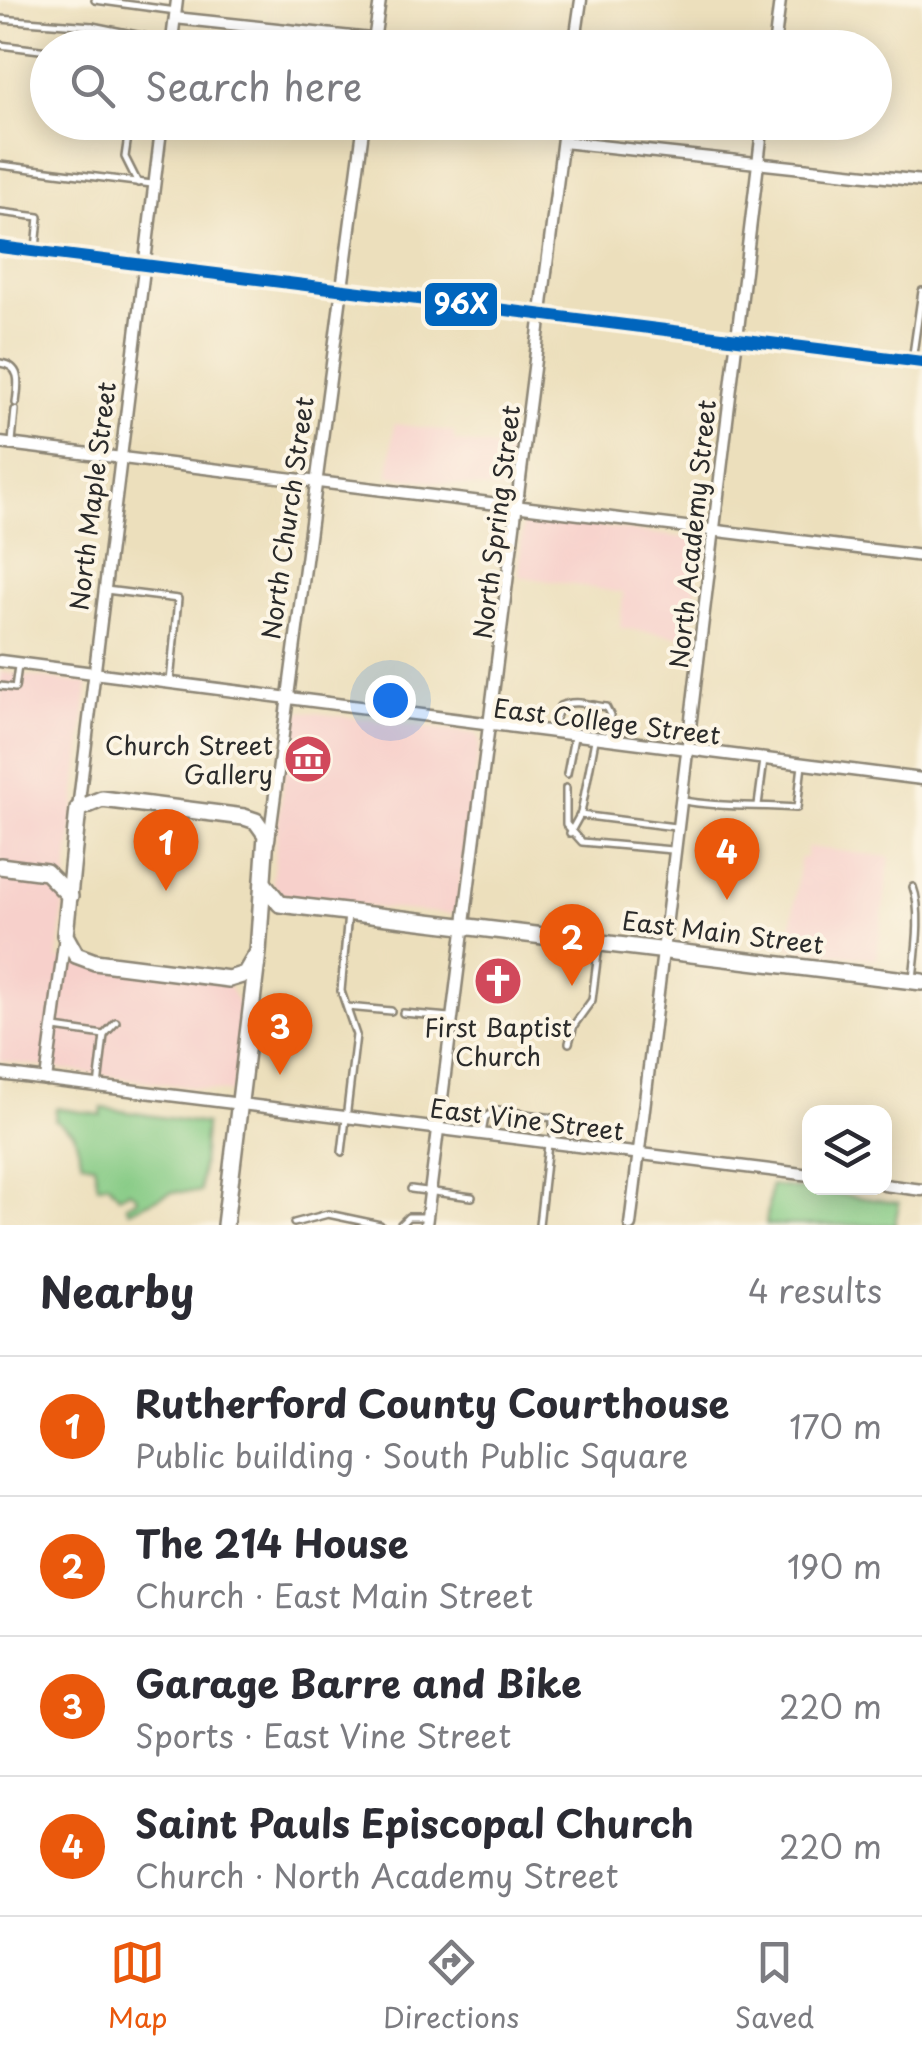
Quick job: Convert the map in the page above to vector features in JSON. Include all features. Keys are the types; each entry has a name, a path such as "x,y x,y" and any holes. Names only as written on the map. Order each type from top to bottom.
{"street":[{"path":"376,30 380,0"},
{"path":"577,30 581,0"},
{"path":"776,30 780,0"},
{"path":"176,10 296,30"},
{"name":"North Maple Street","path":"70,896 160,140"},
{"name":"North Church Street","path":"261,920 362,140"},
{"name":"North Academy Street","path":"630,1225 761,140"},
{"path":"563,142 922,181"},
{"name":"North Spring Street","path":"426,1221 563,142"},
{"path":"0,248 917,361"},
{"path":"6,443 922,556"},
{"name":"East College Street","path":"0,662 922,779"},
{"path":"78,810 102,799 244,817 263,828 268,848"},
{"path":"46,872 75,854"},
{"path":"0,866 46,872 61,882 70,896 46,1080"},
{"path":"225,1225 261,920 280,904 264,884"},
{"name":"East Main Street","path":"280,904 918,982"},
{"path":"65,935 76,955 95,962 229,979 245,974 258,952"},
{"name":"East Vine Street","path":"0,1074 802,1174"},
{"path":"892,1186 922,1190"}],"lane":[{"path":"95,0 176,10"},
{"path":"0,19 110,30"},
{"path":"89,30 92,26"},
{"path":"0,46 30,49"},
{"path":"127,140 125,157 138,183"},
{"path":"0,165 154,184"},
{"path":"0,212 39,216 36,252"},
{"path":"917,361 922,291"},
{"path":"0,363 14,368 18,376 16,406 6,443"},
{"path":"106,590 178,598 170,682"},
{"path":"0,686 15,688 19,663"},
{"path":"551,734 560,706 568,702 606,708 610,714 580,815 570,833"},
{"path":"567,774 574,737"},
{"path":"758,805 764,760"},
{"path":"681,800 736,810 758,805 796,808 802,765"},
{"path":"566,788 564,811 570,833 582,842 675,850"},
{"path":"580,815 678,828"},
{"path":"913,887 920,897 918,982"},
{"path":"342,1152 356,1035 341,991 348,912"},
{"path":"569,1043 574,1024 592,1000 599,942"},
{"path":"346,1007 391,1011"},
{"path":"402,1013 453,1018"},
{"path":"98,1087 104,1035 116,1022"},
{"path":"52,1027 104,1035"},
{"path":"482,1134 490,1111 552,1118 539,1225"},
{"path":"410,1189 472,1197"},
{"path":"294,1222 328,1214 380,1225"},
{"path":"400,1225 408,1217 426,1221"}],"shaded area":[{"path":"394,424 454,432 454,441 510,450 504,491 389,476"},
{"path":"530,517 701,540 690,638 620,628 623,593 519,576 523,520"},
{"path":"0,672 88,684 58,959 227,982 244,1015 233,1093 0,1061"},
{"path":"301,711 477,734 480,742 457,909 452,914 299,901 281,894 272,882 291,728"},
{"path":"807,847 890,857 877,959 789,947 800,858 806,858"}],"green space":[{"path":"56,1108 101,1115 102,1108 205,1124 200,1192 172,1192 129,1211 126,1205 137,1200 136,1195 129,1191 119,1196 108,1183 98,1186 94,1164 82,1162 74,1133 55,1120"},
{"path":"771,1185 802,1189 802,1195 842,1195 899,1203 895,1225 766,1225"}],"transit line":[{"name":"96X","path":"0,247 922,362"}],"place":[{"name":"Church Street Gallery","path":"308,759"},
{"name":"Rutherford County Courthouse","path":"166,891"},
{"name":"Saint Pauls Episcopal Church","path":"727,900"},
{"name":"First Baptist Church","path":"498,981"},
{"name":"The 214 House","path":"572,986"},
{"name":"Garage Barre and Bike","path":"280,1075"}]}
